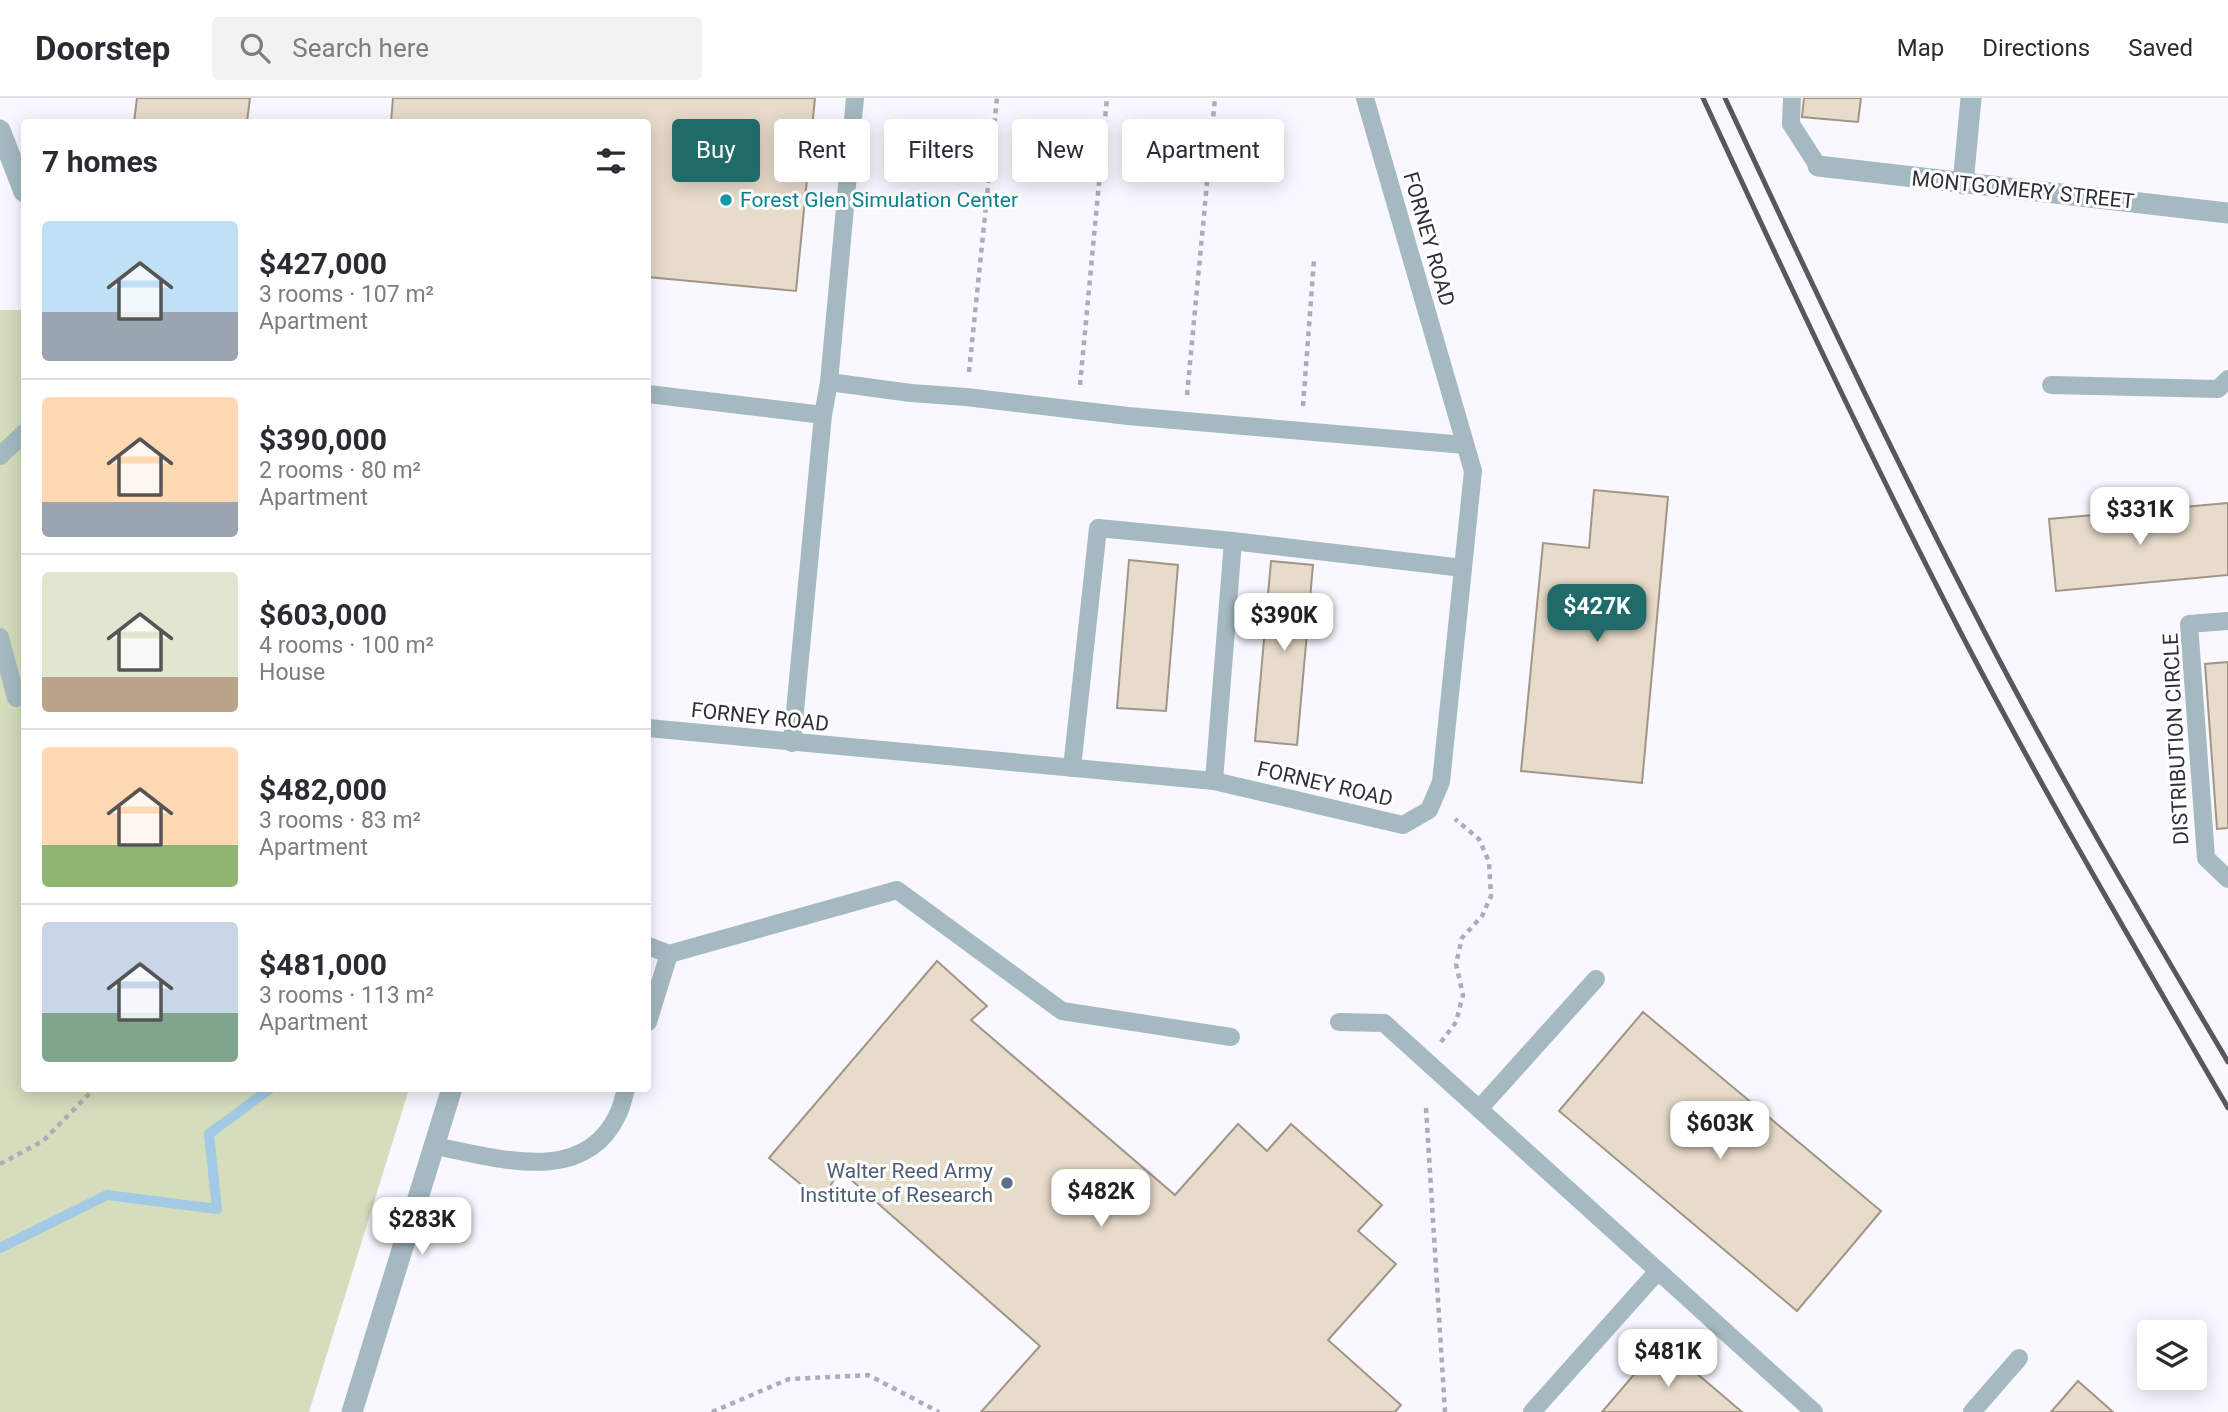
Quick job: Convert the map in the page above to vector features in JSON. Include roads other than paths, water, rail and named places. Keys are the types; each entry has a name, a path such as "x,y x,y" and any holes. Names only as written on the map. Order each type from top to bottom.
{"street":[{"path":"1963,184 1971,98"},
{"path":"0,130 20,170"},
{"name":"MONTGOMERY STREET","path":"1818,166 2228,213"},
{"path":"352,1412 451,1092"}],"lane":[{"path":"792,743 855,98"},
{"name":"FORNEY ROAD","path":"651,728 1214,781 1403,825 1429,810 1441,782 1474,471 1365,98"},
{"path":"1792,98 1791,124 1818,166"},
{"path":"2051,385 2218,389 2228,379"},
{"path":"829,382 1077,410 1465,445"},
{"path":"651,394 823,415"},
{"path":"0,456 21,436"},
{"path":"1072,768 1098,528 1463,568"},
{"path":"1214,781 1233,541"},
{"name":"DISTRIBUTION CIRCLE","path":"2228,621 2189,624 2206,858 2228,880"},
{"path":"0,637 16,698"},
{"path":"651,947 669,954 897,890 1062,1011 1231,1037"},
{"path":"651,1012 669,954"},
{"path":"1479,1109 1596,979"},
{"path":"1339,1022 1384,1023 1814,1412"},
{"path":"434,1146 537,1164 562,1161 586,1151 605,1135 618,1114 625,1092"},
{"path":"1532,1412 1658,1271"},
{"path":"1972,1412 2018,1358"}],"waterway":[{"path":"0,1248 107,1195 217,1209 209,1134 266,1092"}],"railway":[{"path":"1703,98 1830,370 1964,639 2060,816 2228,1108"},
{"path":"1725,98 1851,365 1983,629 2072,793 2228,1062"}],"place":[{"name":"Forest Glen Simulation Center","path":"726,200"},
{"name":"Walter Reed Army Institute of Research","path":"1007,1183"}]}
